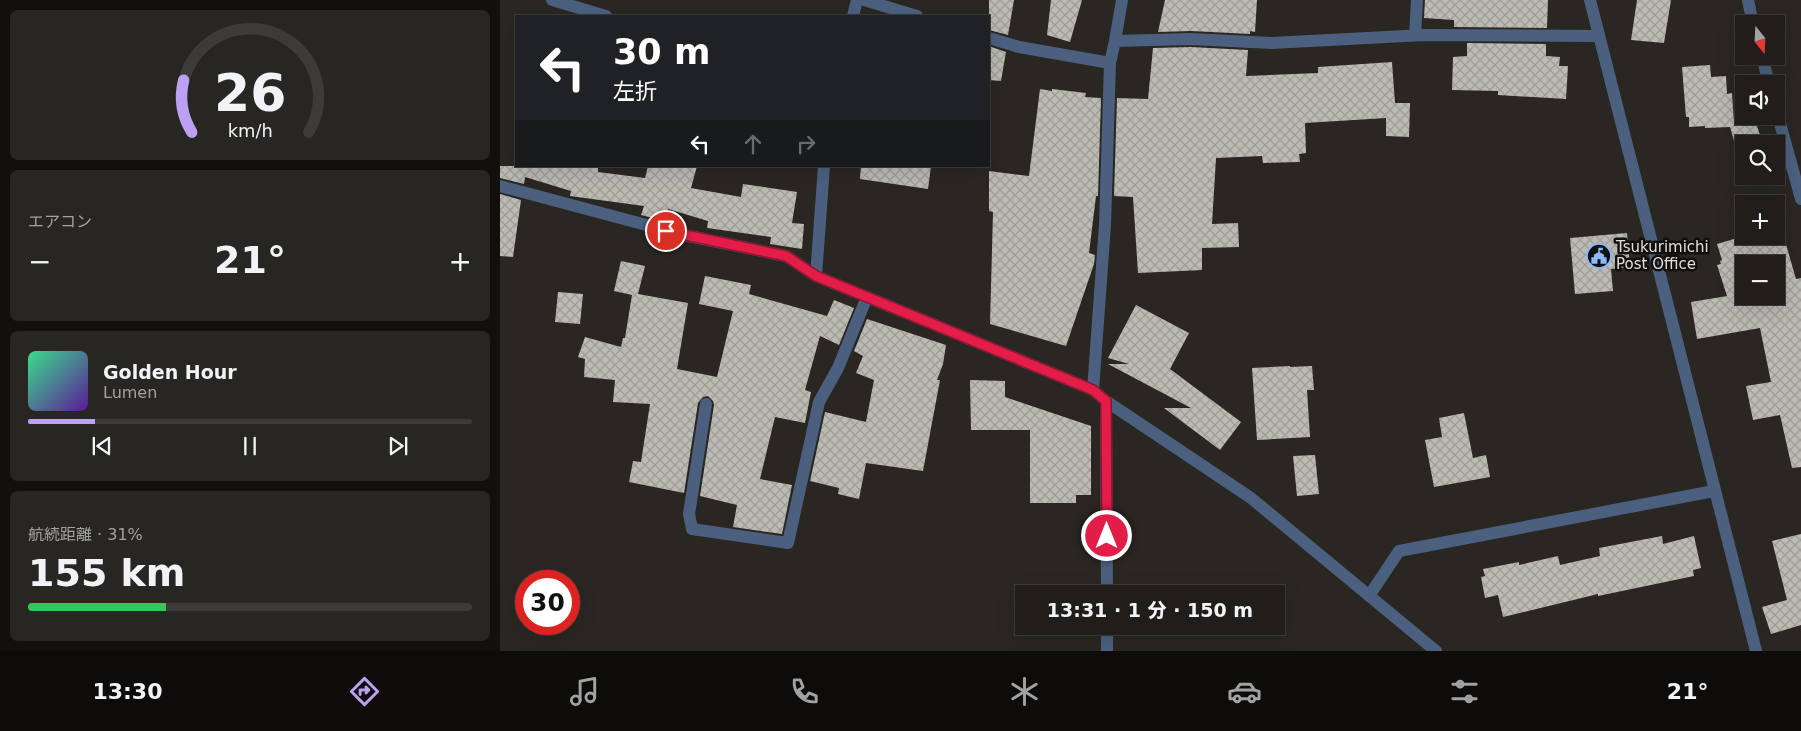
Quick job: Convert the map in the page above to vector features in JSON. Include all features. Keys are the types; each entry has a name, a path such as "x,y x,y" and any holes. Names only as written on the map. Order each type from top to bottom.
{"street":[{"path":"552,0 603,15"},
{"path":"853,15 857,0"},
{"path":"864,0 914,15"},
{"path":"1093,390 1105,225 1110,63 1122,0"},
{"path":"1415,35 1418,0"},
{"path":"1590,0 1756,651"},
{"path":"1748,0 1751,15"},
{"path":"1114,41 1191,39 1272,43 1415,35 1599,36"},
{"path":"990,38 1019,47 1110,63"},
{"path":"1780,125 1801,199"},
{"path":"816,276 824,167"},
{"path":"500,186 684,236 786,256 816,276 1093,390 1106,401 1251,498 1436,651"},
{"path":"706,404 689,514 692,529 788,543 819,402 838,368 867,297"},
{"path":"1106,401 1107,585"},
{"path":"1369,596 1398,551 1714,491"},
{"path":"1107,635 1107,651"}],"building":[{"path":"989,0 1014,0 1008,35 990,30"},
{"path":"1051,0 1082,0 1070,42 1047,35"},
{"path":"1165,0 1257,0 1255,32 1250,31 1250,34 1191,31 1158,32"},
{"path":"1425,0 1548,0 1547,28 1454,27 1454,20 1424,18"},
{"path":"1637,0 1671,0 1664,43 1631,40"},
{"path":"1467,43 1546,44 1546,56 1560,57 1559,66 1568,66 1566,99 1498,95 1498,91 1452,90 1453,57 1467,56"},
{"path":"990,46 1006,52 1001,81 990,80"},
{"path":"1191,47 1248,50 1246,76 1318,73 1318,67 1392,62 1395,103 1410,103 1409,137 1386,136 1386,118 1305,123 1306,153 1299,154 1300,162 1263,163 1262,156 1216,158 1212,224 1238,223 1239,247 1202,248 1202,270 1138,273 1133,197 1114,196 1117,98 1148,99 1153,48"},
{"path":"1710,65 1711,77 1726,76 1727,94 1732,93 1735,125 1757,125 1760,135 1735,135 1735,144 1730,127 1689,127 1689,117 1686,117 1682,67"},
{"path":"1040,89 1086,93 1085,97 1101,98 1098,196 1096,196 1089,253 1095,255 1094,264 1066,346 990,324 993,212 989,211 989,171 1029,176"},
{"path":"500,166 598,167 598,172 645,178 648,167 697,167 691,188 741,197 743,184 797,192 792,223 804,224 802,249 770,244 771,237 707,228 708,221 668,209 664,221 641,215 644,206 570,196 571,191 525,177 524,184 500,178"},
{"path":"861,167 931,167 928,189 860,179"},
{"path":"500,194 521,200 513,257 500,256"},
{"path":"1627,233 1630,267 1611,269 1613,291 1575,294 1570,238"},
{"path":"1735,239 1735,245 1785,245 1785,241 1796,279 1801,278 1801,467 1792,468 1780,415 1753,420 1746,386 1771,382 1760,328 1697,339 1691,302 1727,296 1717,265 1721,264 1720,261 1722,260 1717,244"},
{"path":"621,261 645,266 638,294 688,303 677,369 717,377 733,311 699,304 705,276 751,285 749,294 827,316 834,300 854,308 839,345 820,336 805,390 811,392 805,423 775,417 760,479 792,485 782,534 733,527 737,505 700,496 714,405 708,396 703,397 698,403 684,493 629,482 633,461 641,462 650,404 613,402 615,380 584,377 585,359 578,357 585,337 621,347 623,338 625,338 632,295 614,291"},
{"path":"558,292 583,294 580,324 555,322"},
{"path":"1136,305 1189,333 1170,369 1241,422 1220,450 1164,408 1191,408 1108,364 1129,364 1108,358"},
{"path":"867,319 946,345 943,364 937,380 940,380 923,471 866,463 859,499 838,494 839,488 810,481 825,412 866,422 874,380 856,373 863,356 854,351"},
{"path":"1312,366 1314,390 1307,390 1310,437 1257,440 1252,368"},
{"path":"970,380 1005,381 1005,397 1091,426 1091,495 1076,495 1076,503 1030,503 1030,430 971,430"},
{"path":"1464,413 1473,458 1486,455 1490,477 1434,487 1425,440 1442,437 1439,418"},
{"path":"1315,455 1319,494 1297,496 1293,456"},
{"path":"1801,534 1801,625 1771,634 1762,607 1787,600 1772,541"},
{"path":"1662,536 1663,544 1694,536 1701,568 1693,570 1694,576 1598,596 1598,594 1503,617 1498,595 1485,598 1481,577 1485,576 1483,569 1519,562 1519,565 1558,556 1560,565 1600,556 1599,548"}],"place":[{"name":"Tsukurimichi Post Office","path":"1599,256"}],"route":[{"path":"666,231 786,256 816,276 1093,390 1106,401 1107,536"}]}
